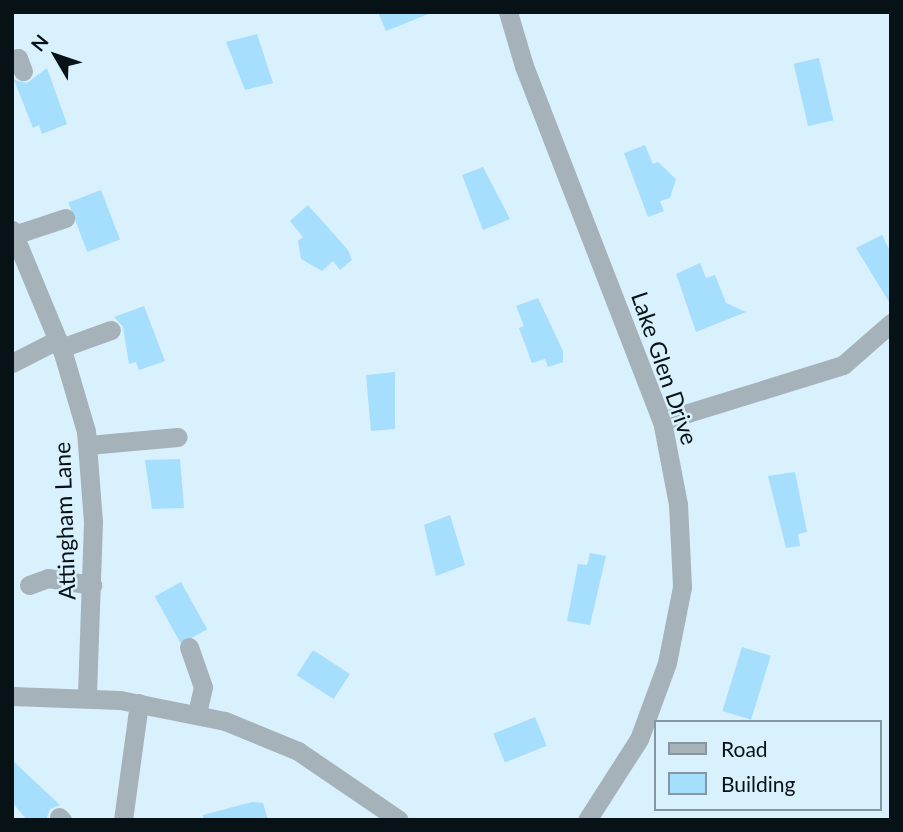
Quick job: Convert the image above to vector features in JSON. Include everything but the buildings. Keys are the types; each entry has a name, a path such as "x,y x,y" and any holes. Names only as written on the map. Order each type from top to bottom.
{"street":[{"name":"Lake Glen Drive","path":"508,12 524,66 662,421 678,504 679,616 639,739 587,820"},
{"path":"13,233 65,218"},
{"name":"Attingham Lane","path":"13,233 59,344 88,445 92,585 87,697"},
{"path":"662,421 843,365 891,323"},
{"path":"12,363 59,344 111,330"},
{"path":"88,445 178,438"},
{"path":"29,585 48,578 92,585"},
{"path":"189,648 203,687 197,714"},
{"path":"12,696 87,697 139,702 197,714 270,737 393,818"},
{"path":"123,820 139,702"}]}
